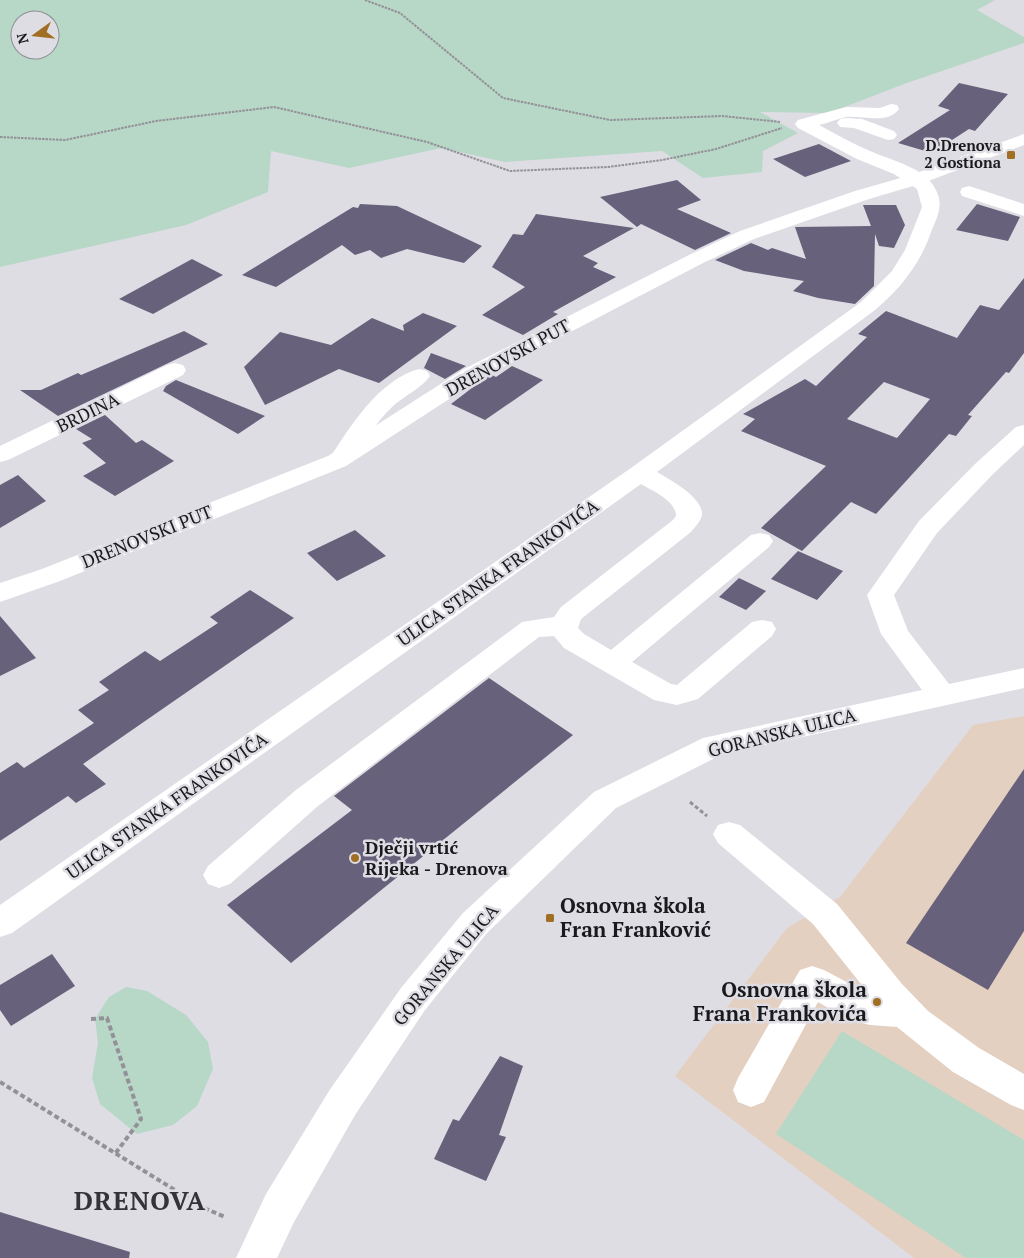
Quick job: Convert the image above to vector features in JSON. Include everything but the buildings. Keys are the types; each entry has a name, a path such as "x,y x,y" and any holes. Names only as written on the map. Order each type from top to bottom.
{"street":[{"path":"805,126 846,112 882,113 891,109"},
{"path":"805,126 850,123 888,135"},
{"path":"805,126 917,179"},
{"name":"DRENOVSKI PUT","path":"0,593 51,575 342,458 472,374 698,258 747,235 862,195 917,179 1024,139"},
{"name":"ULICA STANKA FRANKOVIĆA","path":"0,923 640,473 868,306 900,274 915,250 929,215 931,207 929,194 925,186 917,179"},
{"path":"969,192 1024,210"},
{"name":"BRDINA","path":"0,455 175,370"},
{"path":"342,458 358,430 386,398 419,376"},
{"path":"941,695 895,634 880,595 928,528 984,469 1024,432"},
{"path":"640,473 679,498 689,509 690,515 682,526 571,613 564,625 564,630 574,641 664,693 677,695 688,692 762,629"},
{"path":"613,663 760,542"},
{"path":"219,875 307,798 532,629 564,625"},
{"name":"GORANSKA ULICA","path":"256,1258 280,1208 342,1103 413,999 475,923 605,800 714,746 1024,678"},
{"path":"729,834 825,914 890,996 915,1022 966,1060 1024,1092"},
{"path":"751,1090 812,981 857,1007 870,1010 905,1012"}],"path":[{"path":"365,0 400,13 503,98 610,120 722,116 805,126"},
{"path":"0,137 65,140 156,121 274,107 427,142 510,172 608,167 662,160 716,149 805,126"},
{"path":"91,1019 107,1018 141,1119 115,1154"},
{"path":"0,1082 204,1208 225,1217"}],"shaded area":[{"name":"Osnovna škola Frana Frankovića","path":"1024,716 1024,1258 914,1258 675,1076 787,928 840,897 973,725"}],"green space":[{"path":"0,0 995,0 977,10 1024,37 1024,43 904,84 829,113 760,112 798,133 763,151 762,172 703,178 662,151 505,162 441,148 349,168 271,151 268,192 186,225 0,267"},
{"path":"126,987 147,991 186,1015 208,1042 213,1069 197,1106 173,1125 137,1134 100,1104 92,1078 98,1043 95,1019 109,997"},
{"path":"842,1031 1024,1140 1024,1258 966,1258 776,1134"}],"place":[{"name":"D.Drenova 2 Gostiona","path":"1011,155"},
{"name":"Dječji vrtić Rijeka - Drenova","path":"355,858"},
{"name":"Osnovna škola Fran Franković","path":"550,918"},
{"name":"Osnovna škola Frana Frankovića","path":"877,1002"}],"district":[{"name":"DRENOVA","path":"140,1201"}]}
